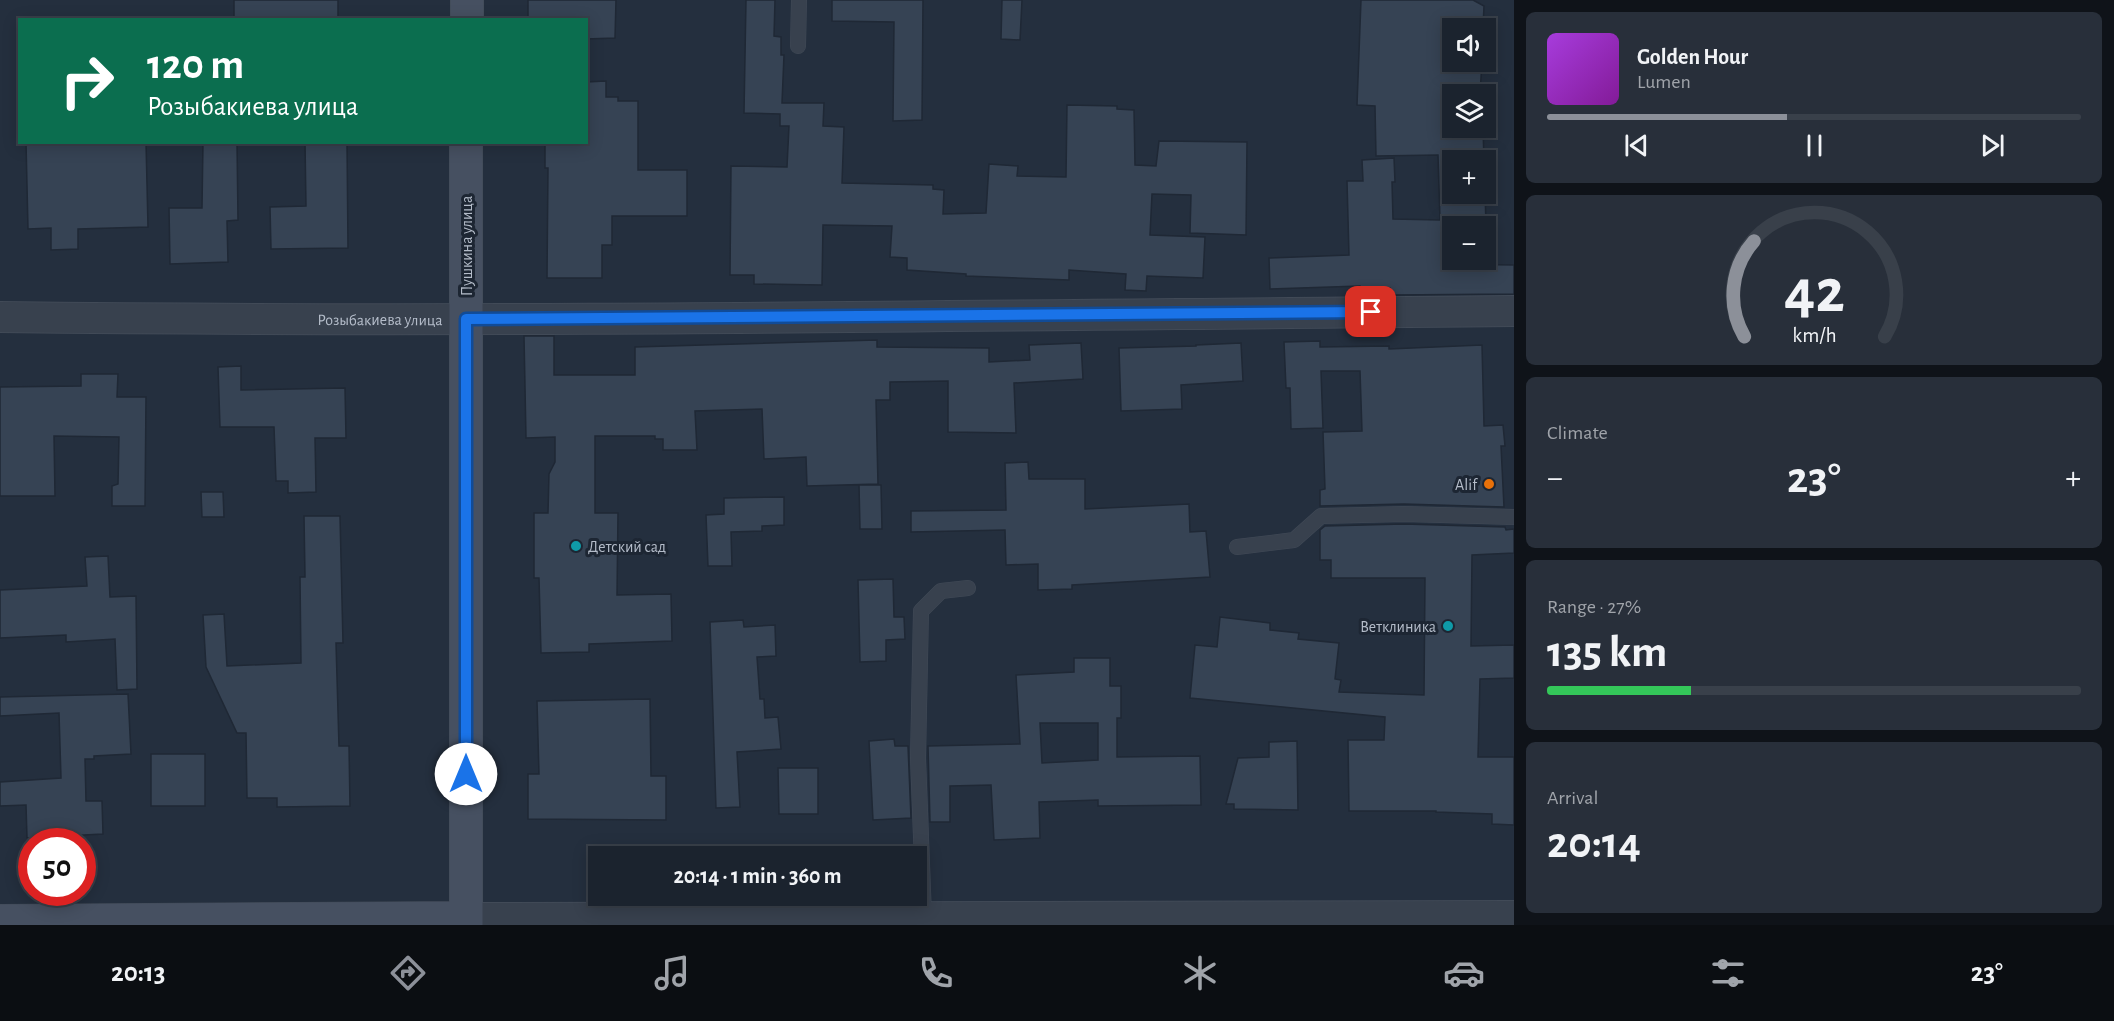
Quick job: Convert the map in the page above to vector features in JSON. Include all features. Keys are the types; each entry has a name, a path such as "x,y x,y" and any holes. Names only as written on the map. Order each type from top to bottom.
{"main road":[{"path":"467,0 467,18"},
{"name":"Пушкина улица","path":"466,144 466,922"},
{"path":"0,921 466,922"}],"street":[{"name":"Розыбакиева улица","path":"0,317 250,320 1514,311"},
{"path":"466,922 924,916 1514,916"}],"lane":[{"path":"798,46 799,0"},
{"path":"1237,547 1294,540 1322,516 1404,513 1514,517"},
{"path":"924,916 918,758 921,611 940,591 968,588"}],"building":[{"path":"234,0 338,0 338,18 234,18"},
{"path":"528,0 616,0 615,38 588,39 588,18 528,18"},
{"path":"746,0 775,0 774,36 781,37 781,55 784,55 782,103 824,103 823,126 844,127 842,183 933,185 933,189 944,190 943,214 986,213 989,164 1018,166 1017,176 1066,177 1067,105 1117,106 1117,109 1134,110 1135,165 1156,166 1159,141 1247,142 1246,235 1190,233 1191,195 1152,194 1150,235 1205,237 1203,278 1147,276 1146,291 1125,290 1126,274 1069,270 1069,280 966,276 966,274 907,270 907,258 890,257 892,226 823,225 822,285 754,284 754,275 730,275 731,166 787,167 789,126 780,126 780,114 744,113"},
{"path":"832,0 923,0 922,120 893,121 894,22 832,21"},
{"path":"1002,0 1022,0 1020,40 1001,39"},
{"path":"1361,0 1473,0 1484,6 1483,18 1442,18 1442,72 1481,72 1481,84 1442,84 1442,138 1483,138 1484,150 1442,150 1442,204 1485,204 1486,216 1442,216 1442,270 1496,270 1496,265 1514,265 1514,294 1390,295 1390,288 1361,289 1360,286 1270,289 1269,258 1349,255 1347,181 1363,181 1362,160 1394,158 1393,219 1440,220 1438,155 1376,156 1375,106 1357,105"},
{"path":"606,81 606,97 618,97 618,101 638,101 638,170 687,170 687,216 612,216 612,245 602,245 602,278 547,278 548,168 545,168 545,144 588,144 588,82"},
{"path":"26,144 146,144 148,227 78,229 78,249 51,250 51,228 28,229"},
{"path":"203,144 237,144 238,220 227,221 228,262 170,264 169,208 202,208"},
{"path":"305,144 347,144 348,248 271,249 270,207 306,206"},
{"path":"524,336 554,336 554,375 635,375 635,347 877,340 877,347 989,348 989,362 1030,360 1029,345 1081,343 1083,379 1014,383 1016,433 948,432 948,381 890,382 890,400 876,400 878,484 807,486 806,457 764,459 762,409 695,411 697,450 663,450 663,439 655,439 655,436 595,436 595,513 618,513 617,595 671,594 672,641 589,644 589,652 541,653 539,578 534,578 534,513 548,513 549,474 555,462 555,437 526,438"},
{"path":"1320,341 1320,347 1389,346 1389,349 1482,345 1484,426 1503,425 1505,446 1501,446 1504,507 1404,504 1320,506 1320,490 1325,489 1323,432 1362,431 1360,371 1321,371 1323,428 1291,429 1290,388 1286,388 1284,342"},
{"path":"1241,343 1243,381 1181,385 1182,409 1121,411 1119,348"},
{"path":"241,366 241,390 345,388 346,438 315,438 316,492 288,493 288,481 276,481 274,427 220,427 218,367"},
{"path":"81,374 118,374 117,397 146,397 145,506 112,506 112,486 118,484 119,437 54,436 55,496 0,496 0,387 81,386"},
{"path":"1028,462 1029,479 1085,479 1085,509 1189,504 1190,532 1206,531 1210,577 1072,585 1072,589 1038,590 1038,564 1006,565 1005,530 911,532 911,511 1006,510 1005,463"},
{"path":"859,485 881,485 882,529 860,529"},
{"path":"201,492 223,492 224,517 202,517"},
{"path":"784,497 784,525 762,526 762,531 731,532 732,566 708,566 706,515 724,514 724,498"},
{"path":"304,516 340,516 343,643 336,643 339,746 349,746 350,806 277,807 277,798 247,798 246,733 237,733 206,667 203,615 224,614 227,666 301,663 300,577 305,577"},
{"path":"1404,524 1514,529 1514,553 1472,555 1471,646 1514,645 1514,678 1480,679 1478,757 1514,757 1514,825 1492,824 1492,814 1436,811 1349,811 1348,740 1384,740 1385,717 1190,698 1195,645 1217,647 1220,617 1270,623 1270,630 1299,633 1298,639 1339,643 1335,679 1341,680 1339,692 1424,695 1425,578 1331,578 1331,560 1320,560 1320,530 1325,526"},
{"path":"108,556 110,597 136,596 137,689 117,690 115,639 66,642 66,635 0,638 0,590 87,586 85,557"},
{"path":"893,579 894,617 904,617 905,639 886,640 886,661 860,662 858,580"},
{"path":"743,620 744,627 775,625 776,656 757,657 760,699 764,699 765,718 778,717 781,749 737,752 740,807 716,808 710,622"},
{"path":"1074,658 1110,658 1110,686 1121,686 1121,718 1117,718 1117,757 1200,756 1201,805 1098,806 1098,800 1039,802 1040,838 994,840 991,785 950,786 950,822 930,822 928,746 1020,744 1016,675 1074,672","holes":["1040,723 1098,723 1098,760 1042,763"]},
{"path":"128,694 131,754 94,756 94,759 85,759 86,801 102,801 103,834 96,834 96,828 27,828 26,805 0,806 0,782 61,778 59,713 0,716 0,697"},
{"path":"650,699 651,776 666,776 666,820 528,819 528,774 539,774 537,701"},
{"path":"894,739 895,746 908,746 911,818 873,820 869,741"},
{"path":"1297,741 1298,810 1234,809 1234,804 1226,804 1238,758 1269,757 1269,742"},
{"path":"151,754 205,754 205,806 151,806"},
{"path":"778,768 818,768 818,814 779,814"}],"place":[{"name":"Alif","path":"1489,484"},
{"name":"Детский сад","path":"576,546"},
{"name":"Ветклиника","path":"1448,626"}],"route":[{"path":"466,774 466,319 1371,312"}]}
